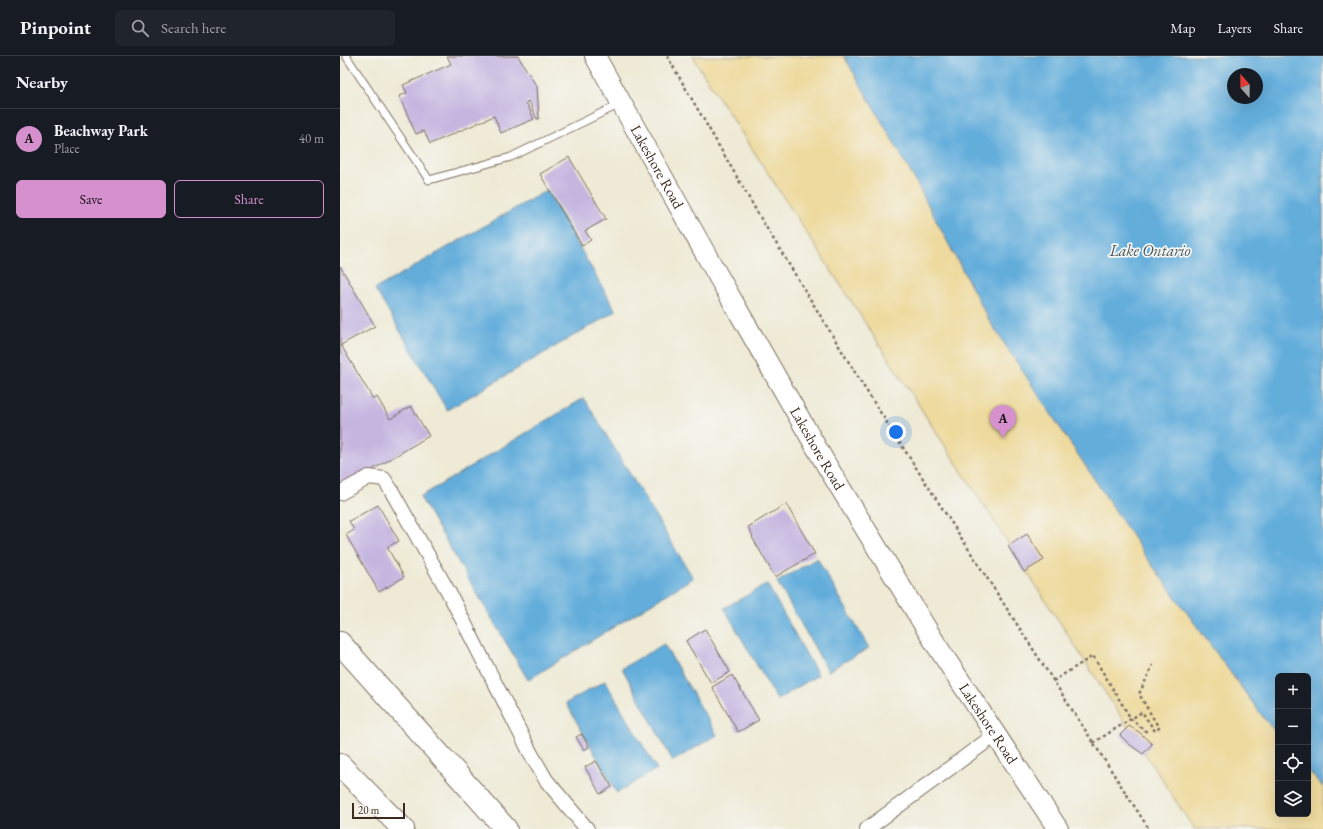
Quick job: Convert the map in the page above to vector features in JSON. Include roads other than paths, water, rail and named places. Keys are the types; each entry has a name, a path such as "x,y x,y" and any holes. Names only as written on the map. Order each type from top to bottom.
{"highway":[{"path":"340,643 506,829"},
{"path":"340,765 403,829"}],"main road":[{"name":"Lakeshore Road","path":"595,56 620,103 827,466 937,646 1058,829"}],"street":[{"path":"340,493 369,477 384,479 449,593 530,752 546,780 587,829"},
{"path":"867,829 995,735"}],"lane":[{"path":"346,56 429,180 511,157 620,103"}],"water":[{"name":"Lake Ontario","path":"844,56 1323,56 1323,787 1311,773 1311,673 1275,673 1275,731 1144,554 990,322 909,169"},
{"path":"547,190 616,311 447,410 375,289"},
{"path":"584,398 693,578 528,680 420,497"},
{"path":"817,558 869,648 828,671 777,582"},
{"path":"767,584 818,675 777,700 724,608"},
{"path":"664,644 717,735 673,761 622,668"},
{"path":"605,681 657,769 617,793 566,703"}],"place":[{"name":"Beachway Park","path":"1003,438"}]}
